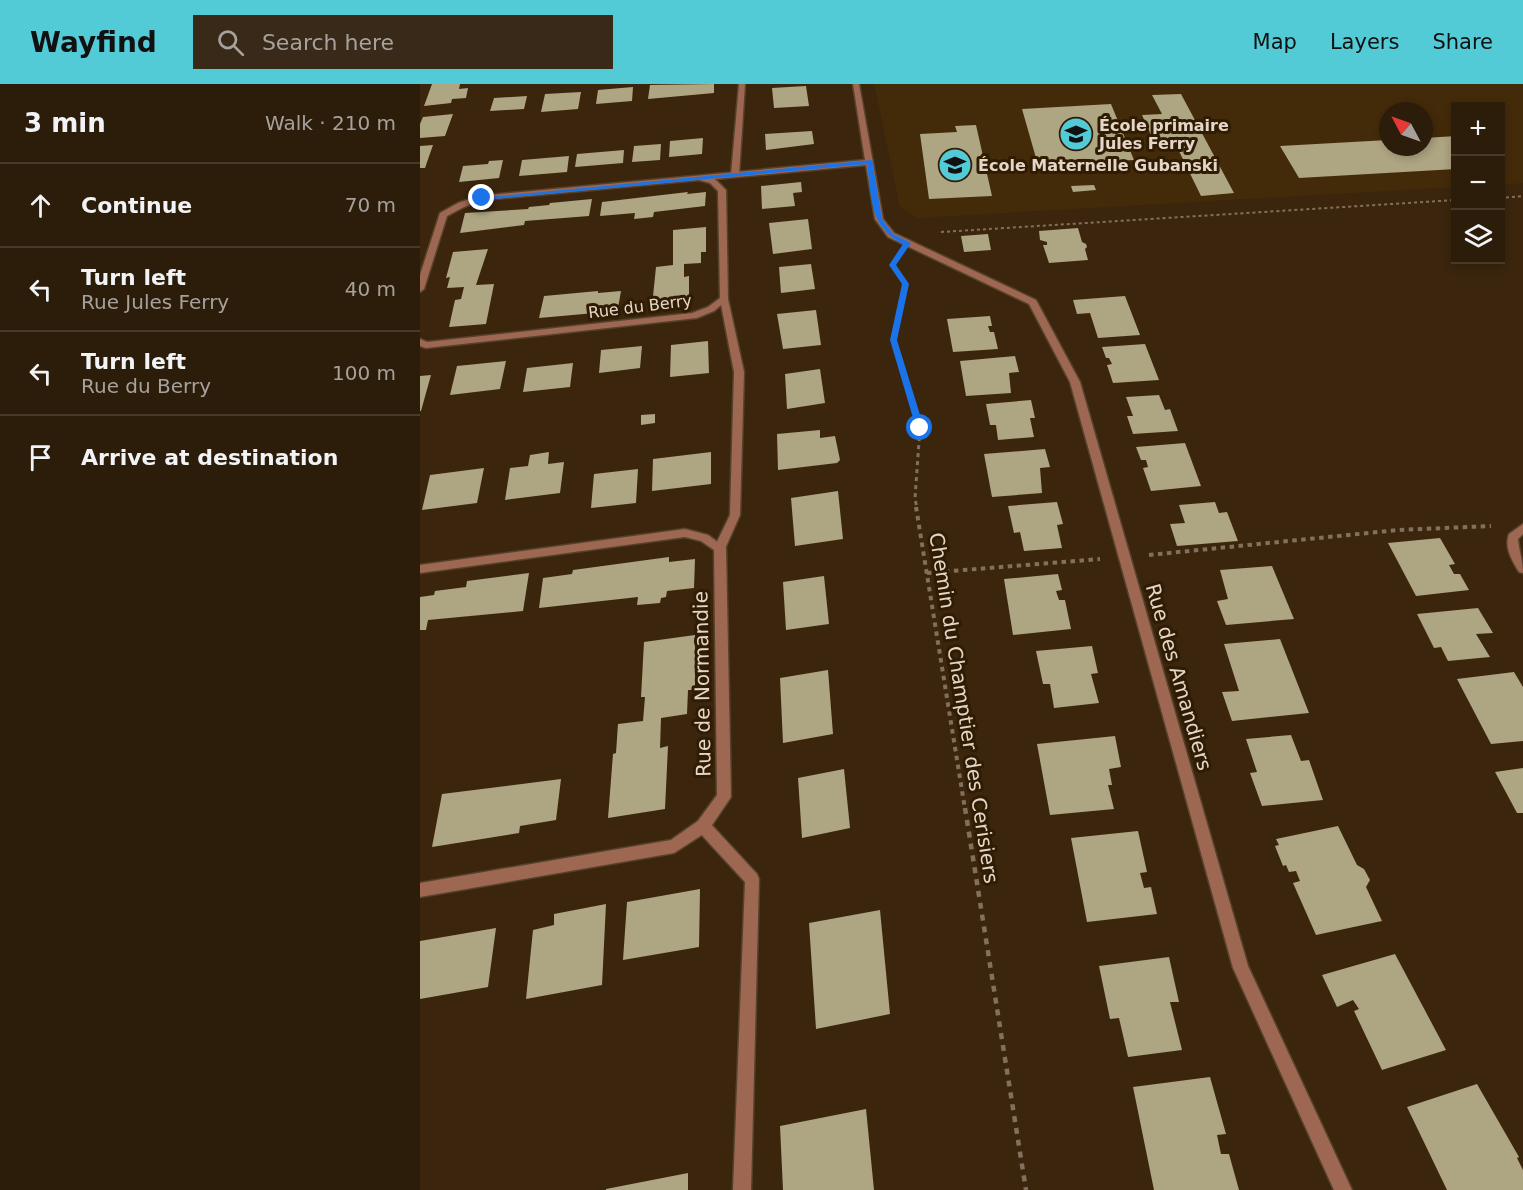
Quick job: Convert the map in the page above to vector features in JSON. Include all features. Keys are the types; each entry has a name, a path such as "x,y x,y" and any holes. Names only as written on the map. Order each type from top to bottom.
{"street":[{"path":"735,175 742,84"},
{"path":"856,84 858,110 879,219 891,235"},
{"path":"420,289 422,271 442,216 460,205 482,198 869,162"},
{"path":"420,569 685,532 705,538 720,548 735,515 739,372 724,299 722,190 713,181 699,178"},
{"name":"Rue des Amandiers","path":"891,235 1033,302 1075,382 1241,968 1343,1190"},
{"name":"Rue du Berry","path":"420,342 426,345 694,316 711,309 724,299"},
{"path":"1523,528 1513,537 1512,545 1523,569"},
{"name":"Rue de Normandie","path":"420,890 674,846 703,826 724,797 720,548"},
{"path":"703,826 752,879 742,1190"}],"path":[{"path":"1505,198 1523,196"},
{"path":"891,235 1451,200"},
{"name":"Chemin du Champtier des Cerisiers","path":"907,243 892,265 906,284 893,340 920,428 915,498 1026,1190"},
{"path":"927,573 1125,557 1398,530 1500,526"}],"shaded area":[{"path":"874,84 1523,84 1523,183 1505,185 1505,102 1451,102 1451,187 917,218 900,207"}],"building":[{"path":"432,84 460,84 459,89 468,88 466,98 452,99 451,103 424,106"},
{"path":"714,84 714,93 648,99 650,85"},
{"path":"806,86 809,106 774,108 772,88"},
{"path":"633,87 632,101 596,104 598,90"},
{"path":"581,92 578,109 541,112 545,94"},
{"path":"1181,94 1234,193 1201,196 1176,145 1156,146 1142,115 1162,114 1152,95"},
{"path":"527,96 524,109 490,111 494,98"},
{"name":"École primaire Jules Ferry","path":"1111,104 1134,160 1038,165 1022,109"},
{"path":"453,114 445,136 420,138 420,124 423,117"},
{"name":"École Maternelle Gubanski","path":"976,125 992,196 929,199 920,134 957,132 955,126"},
{"path":"812,131 814,144 766,150 765,134"},
{"path":"1451,136 1451,169 1299,178 1280,146 1379,140 1379,156 1433,156 1433,137"},
{"path":"703,138 702,154 669,157 670,141"},
{"path":"661,144 660,160 632,162 634,146"},
{"path":"433,145 425,168 420,168 420,146"},
{"path":"624,150 623,163 575,167 577,154"},
{"path":"569,156 567,172 519,176 522,160"},
{"path":"503,160 499,178 459,182 463,166"},
{"path":"801,182 802,192 793,193 795,206 762,209 761,186"},
{"path":"1094,185 1096,190 1073,192 1071,186"},
{"path":"688,192 687,194 706,192 705,206 654,212 653,217 634,219 635,213 600,216 602,202"},
{"path":"592,199 589,216 525,221 524,225 460,233 465,213 528,209 550,203"},
{"path":"808,219 812,249 773,254 769,223"},
{"path":"706,227 706,252 701,252 701,263 684,264 684,277 689,276 689,303 652,306 656,267 673,265 673,230"},
{"path":"1078,228 1082,242 1087,247 1085,249 1088,260 1049,263 1043,245 1047,245 1047,242 1040,240 1039,231"},
{"path":"988,234 991,250 964,252 961,236"},
{"path":"488,249 476,285 494,284 486,324 449,327 455,300 461,299 464,287 447,288 450,277 446,278 453,252"},
{"path":"811,264 815,289 781,293 779,267"},
{"path":"598,291 598,293 621,291 618,308 595,310 595,313 539,318 544,296"},
{"path":"1125,296 1140,335 1098,338 1090,313 1077,314 1073,300"},
{"path":"816,310 821,345 783,349 777,314"},
{"path":"990,316 992,326 988,326 990,332 994,332 998,349 953,352 947,319"},
{"path":"708,341 709,373 670,377 671,345"},
{"path":"1145,344 1159,380 1113,383 1107,365 1112,364 1109,358 1106,358 1102,347"},
{"path":"642,346 640,368 599,373 601,350"},
{"path":"1015,356 1019,372 1009,373 1011,393 966,396 960,361"},
{"path":"506,361 500,389 450,395 457,366"},
{"path":"573,363 570,387 523,392 527,368"},
{"path":"820,369 825,403 787,409 785,374"},
{"path":"431,375 421,411 420,411 420,376"},
{"path":"1159,395 1165,410 1170,409 1178,431 1133,434 1127,416 1133,416 1126,397"},
{"path":"1031,400 1035,418 1030,418 1034,437 998,440 996,425 990,425 986,404"},
{"path":"655,414 655,423 641,425 641,415"},
{"path":"820,430 820,438 835,436 840,460 837,463 778,470 777,434"},
{"path":"1185,443 1201,486 1151,491 1143,468 1148,467 1146,460 1141,460 1136,447"},
{"path":"1045,449 1050,467 1040,468 1042,493 992,497 984,454"},
{"path":"549,452 548,464 564,462 560,493 505,500 510,468 528,466 530,455"},
{"path":"711,452 711,484 652,491 653,459"},
{"path":"484,468 477,503 422,510 430,475"},
{"path":"638,469 636,503 591,508 594,474"},
{"path":"838,491 843,539 795,546 791,498"},
{"path":"1057,502 1063,524 1057,525 1062,548 1024,551 1020,532 1014,533 1008,506"},
{"path":"1215,502 1219,513 1227,512 1238,541 1177,546 1170,524 1185,523 1179,505"},
{"path":"1440,538 1455,564 1449,565 1454,574 1460,574 1469,590 1416,596 1388,543"},
{"path":"669,557 669,562 695,559 694,588 667,591 666,597 661,598 660,603 637,605 638,597 539,608 543,578 572,574 573,570"},
{"path":"1272,566 1294,619 1226,625 1217,601 1228,599 1220,570"},
{"path":"529,573 523,611 428,620 426,630 420,630 420,597 434,595 435,591 466,587 467,581"},
{"path":"1058,574 1062,590 1056,591 1059,600 1065,600 1071,629 1013,635 1004,579"},
{"path":"824,576 829,624 786,630 783,582"},
{"path":"1478,608 1493,633 1476,634 1490,657 1448,661 1441,647 1434,648 1417,614"},
{"path":"695,635 695,690 688,690 687,714 661,718 660,748 668,746 665,809 608,818 618,724 643,721 645,697 641,697 644,642"},
{"path":"1280,639 1309,713 1232,721 1222,692 1239,691 1224,644"},
{"path":"1092,646 1098,673 1091,674 1099,703 1054,708 1050,684 1043,684 1036,651"},
{"path":"828,670 833,734 783,743 780,678"},
{"path":"1514,672 1523,687 1523,741 1491,744 1457,679"},
{"path":"1291,735 1301,761 1309,760 1323,800 1262,806 1250,773 1257,772 1246,739"},
{"path":"1115,736 1121,767 1109,769 1112,785 1108,785 1114,809 1050,815 1037,744"},
{"path":"1523,768 1523,813 1517,813 1495,772"},
{"path":"844,769 850,828 802,838 798,778"},
{"path":"561,779 556,820 520,826 519,833 432,847 442,794"},
{"path":"1338,826 1357,865 1364,869 1370,880 1366,887 1382,921 1316,935 1293,883 1300,881 1296,871 1289,872 1286,865 1283,866 1275,846 1279,845 1276,839"},
{"path":"1138,831 1147,872 1140,873 1144,888 1151,887 1157,914 1087,922 1071,838"},
{"path":"700,889 699,947 623,960 627,902"},
{"path":"606,904 602,985 526,999 533,930 554,925 554,914"},
{"path":"880,910 890,1014 816,1029 809,923"},
{"path":"496,928 488,987 420,999 420,941"},
{"path":"1395,954 1446,1050 1382,1070 1354,1011 1359,1009 1353,1000 1337,1007 1322,975"},
{"path":"1169,957 1179,1002 1170,1002 1182,1050 1128,1057 1119,1018 1110,1019 1099,966"},
{"path":"1210,1077 1226,1134 1217,1135 1221,1154 1229,1154 1239,1190 1154,1190 1133,1087"},
{"path":"1477,1084 1519,1157 1517,1158 1523,1170 1523,1190 1447,1190 1407,1107"},
{"path":"866,1109 874,1190 783,1190 780,1126"},
{"path":"688,1173 688,1190 606,1190 606,1189"}],"place":[{"name":"École primaire Jules Ferry","path":"1076,134"},
{"name":"École Maternelle Gubanski","path":"955,165"}],"route":[{"path":"482,198 869,162 879,219 891,235 907,243 892,265 906,284 893,340 920,428"}]}
